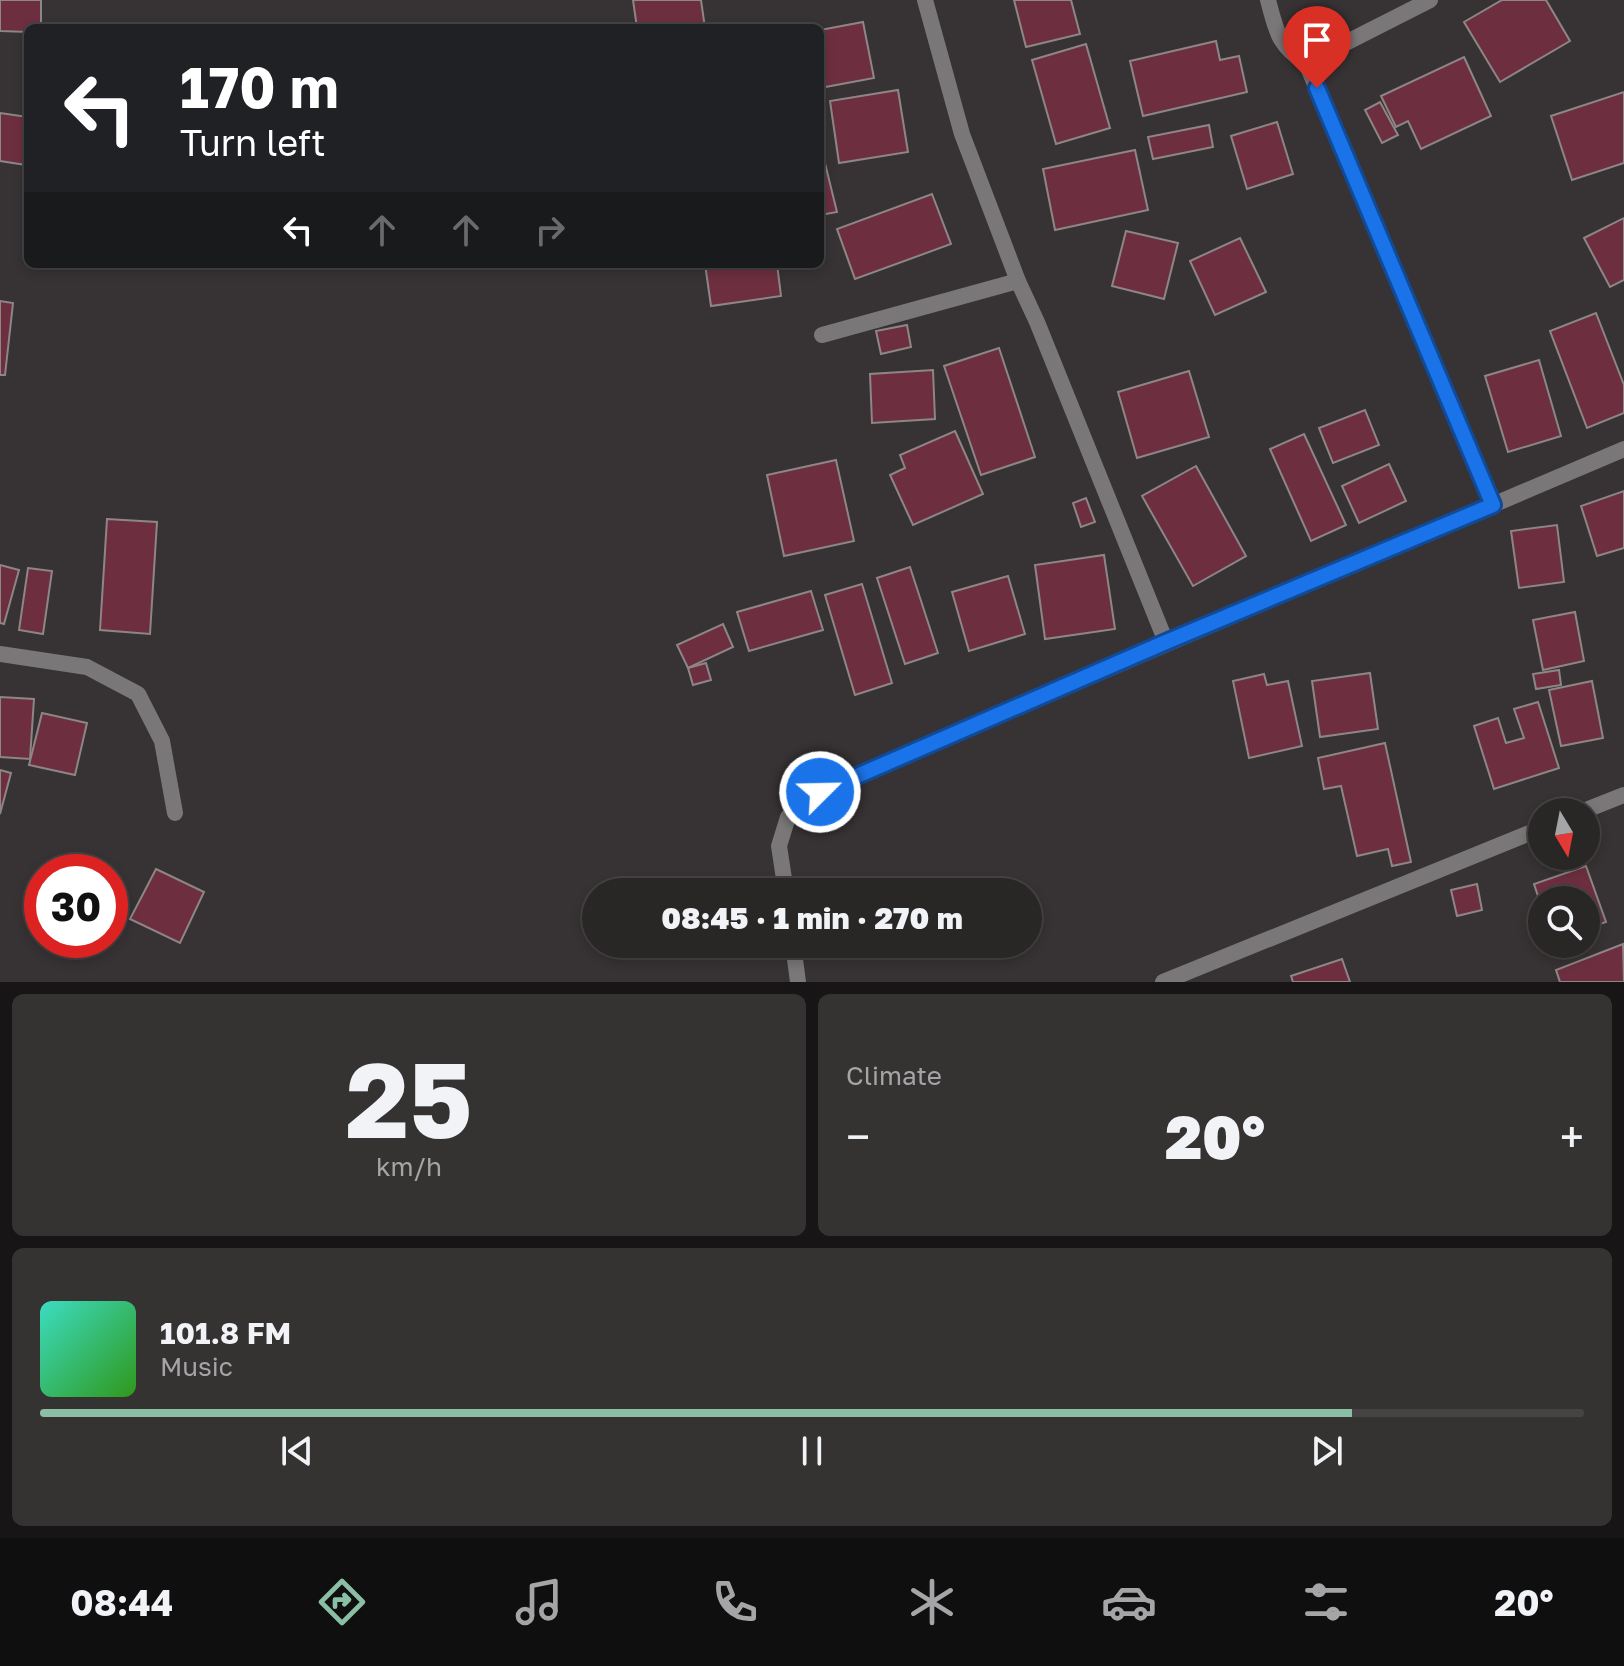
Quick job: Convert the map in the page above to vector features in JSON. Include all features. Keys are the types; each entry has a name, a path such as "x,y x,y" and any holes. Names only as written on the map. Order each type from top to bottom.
{"street":[{"path":"925,0 962,134 1018,281 1166,642"},
{"path":"1268,0 1276,30 1289,53 1306,63 1493,505"},
{"path":"1306,63 1430,0"},
{"path":"822,335 1018,281"},
{"path":"784,878 779,846 788,817 820,792 1624,449"},
{"path":"0,654 87,667 138,694 162,741 175,813"},
{"path":"1600,804 1624,795"},
{"path":"1163,982 1528,834"},
{"path":"795,958 798,982"}],"building":[{"path":"0,0 41,0 41,24 24,24 24,32 0,31"},
{"path":"633,0 701,0 704,24 636,24"},
{"path":"1014,0 1071,0 1080,34 1026,47"},
{"path":"1502,0 1546,0 1570,41 1500,82 1464,22"},
{"path":"863,22 874,78 824,87 824,29"},
{"path":"1216,41 1220,60 1239,56 1247,92 1143,116 1130,61"},
{"path":"1086,44 1110,128 1056,144 1032,60"},
{"path":"1464,57 1491,116 1421,149 1408,121 1396,127 1381,96"},
{"path":"898,90 908,152 839,163 830,101"},
{"path":"1624,92 1624,163 1572,180 1551,116"},
{"path":"1380,102 1398,135 1382,143 1365,110"},
{"path":"0,113 24,116 24,165 0,161"},
{"path":"1277,122 1293,174 1247,189 1231,136"},
{"path":"1209,125 1213,147 1153,159 1148,137"},
{"path":"1135,150 1148,210 1055,230 1043,169"},
{"path":"824,159 837,212 824,214"},
{"path":"932,194 951,244 855,279 837,229"},
{"path":"1624,218 1624,280 1610,287 1584,238"},
{"path":"1126,231 1178,243 1164,299 1112,286"},
{"path":"1240,238 1266,292 1215,315 1190,261"},
{"path":"706,268 778,268 781,296 711,306"},
{"path":"0,301 13,303 5,375 0,375"},
{"path":"1596,313 1624,385 1624,413 1587,428 1550,331"},
{"path":"907,325 911,347 881,354 876,331"},
{"path":"999,348 1035,457 981,475 944,366"},
{"path":"1539,360 1561,436 1508,452 1485,376"},
{"path":"933,370 935,419 872,423 870,374"},
{"path":"1189,371 1209,437 1137,458 1118,392"},
{"path":"1365,410 1379,445 1333,463 1319,428"},
{"path":"955,431 983,494 913,525 890,475 905,468 900,455"},
{"path":"1304,434 1346,525 1311,541 1270,449"},
{"path":"836,460 854,541 784,556 767,475"},
{"path":"1389,464 1406,501 1359,523 1342,486"},
{"path":"1196,466 1246,556 1193,586 1142,496"},
{"path":"1624,491 1624,548 1597,556 1581,506"},
{"path":"1086,498 1095,522 1081,527 1073,503"},
{"path":"107,519 157,522 150,634 100,630"},
{"path":"1557,525 1564,582 1519,588 1511,531"},
{"path":"1104,555 1115,629 1045,639 1035,565"},
{"path":"0,565 19,570 4,624 0,623"},
{"path":"910,567 938,653 905,664 877,578"},
{"path":"28,568 52,571 43,634 19,630"},
{"path":"1008,576 1025,634 969,651 952,592"},
{"path":"862,584 892,683 855,695 825,595"},
{"path":"811,591 823,630 749,651 737,612"},
{"path":"1575,612 1584,661 1543,670 1533,620"},
{"path":"723,624 733,647 688,668 677,645"},
{"path":"706,663 711,680 693,685 688,668"},
{"path":"1559,670 1561,685 1536,689 1533,674"},
{"path":"1370,673 1378,729 1320,737 1312,681"},
{"path":"1264,674 1267,685 1288,681 1302,746 1249,758 1233,681"},
{"path":"1592,681 1603,738 1561,746 1549,690"},
{"path":"0,697 34,699 30,759 0,757"},
{"path":"1538,702 1559,768 1494,789 1474,726 1498,718 1506,743 1524,738 1514,709"},
{"path":"42,713 87,723 75,775 29,765"},
{"path":"1385,743 1411,862 1392,866 1388,849 1357,856 1341,786 1324,789 1318,758"},
{"path":"0,770 11,773 0,814"},
{"path":"156,869 204,892 180,943 130,919"},
{"path":"1574,870 1587,870 1593,886 1535,886"},
{"path":"1477,884 1482,910 1457,916 1451,890"},
{"path":"1600,905 1606,922 1600,924"},
{"path":"1623,944 1624,982 1560,982 1556,970 1587,958 1600,958 1600,953"},
{"path":"1342,959 1350,982 1293,982 1291,976"}],"route":[{"path":"820,792 1493,505 1317,88"}]}
